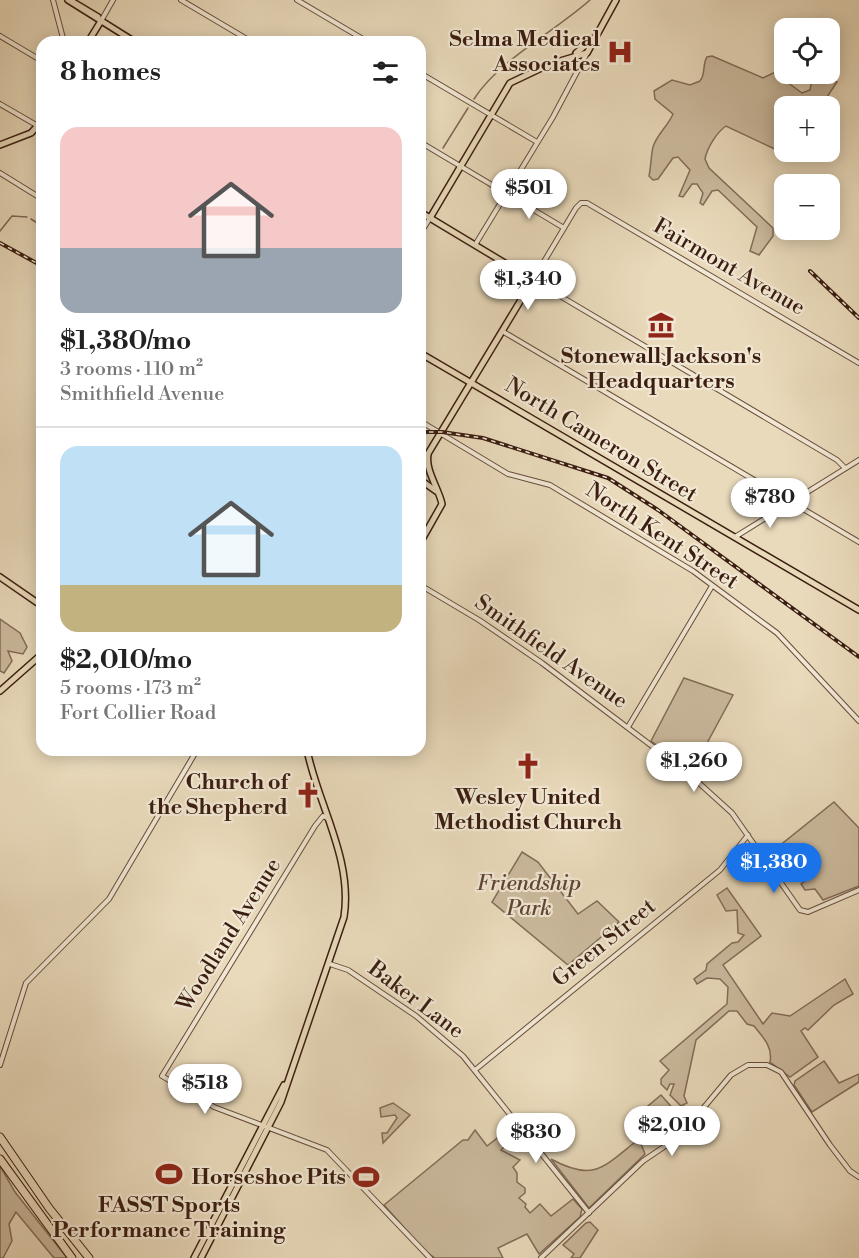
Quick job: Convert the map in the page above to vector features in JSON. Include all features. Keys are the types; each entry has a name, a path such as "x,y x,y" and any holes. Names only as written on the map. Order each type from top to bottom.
{"highway":[{"path":"0,1137 49,1208 89,1258"},
{"path":"0,1159 72,1258"}],"main road":[{"path":"69,0 125,36"},
{"path":"430,218 513,80 587,53 616,0"},
{"path":"92,36 101,21"},
{"path":"569,58 597,35"},
{"path":"0,145 36,130"},
{"path":"426,216 533,280 426,457"},
{"name":"North Cameron Street","path":"426,356 859,610"},
{"path":"426,533 440,511 442,502 427,462 429,452"},
{"path":"426,478 431,472"},
{"path":"426,481 434,480"},
{"path":"426,483 436,491"},
{"path":"0,577 36,602"},
{"path":"0,691 36,659"},
{"path":"194,1258 205,1244 267,1126 288,1078 330,964 344,917 346,892 310,756"},
{"path":"201,1258 205,1244"}],"street":[{"path":"53,0 62,36"},
{"path":"101,21 113,0"},
{"path":"181,0 242,36"},
{"path":"297,0 358,36"},
{"path":"0,36 36,57"},
{"path":"475,245 587,53"},
{"path":"426,77 537,142"},
{"path":"0,104 36,126"},
{"path":"426,146 564,228 533,280 837,460 845,468"},
{"path":"0,173 36,195"},
{"name":"Fairmont Avenue","path":"564,228 581,203 590,205 859,363"},
{"path":"426,224 430,218"},
{"path":"502,331 859,542"},
{"name":"North Kent Street","path":"426,425 508,474 550,485 678,561 777,633 859,721"},
{"path":"735,538 859,460"},
{"path":"628,727 712,585"},
{"name":"Smithfield Avenue","path":"426,589 495,630 628,727 722,803 803,912 808,912 859,890"},
{"path":"0,1065 26,983 111,895 193,756"},
{"name":"Woodland Avenue","path":"267,1126 214,1107 162,1076 315,826 323,816 328,818"},
{"name":"Green Street","path":"475,1070 720,870 748,835"},
{"name":"Baker Lane","path":"330,964 348,970 416,1016 459,1052 589,1213"},
{"path":"541,1258 643,1161 680,1136 735,1072 752,1064 767,1065 781,1072 850,1172 859,1177"},
{"path":"267,1126 328,1151 430,1258"}],"green space":[{"path":"712,56 763,78 774,73 774,84 790,84 802,93 810,90 811,84 836,84 828,96 774,96 774,149 726,126 716,136 708,150 705,159 709,168 773,228 773,236 759,255 750,251 757,227 718,190 712,191 703,205 700,203 703,193 697,184 692,184 683,197 679,196 690,170 678,157 673,158 658,179 653,180 649,176 655,142 673,114 655,99 654,91 672,80 690,85 700,81 707,57"},
{"path":"0,619 20,633 27,647 23,654 8,651 12,661 4,673 0,671"},
{"path":"684,678 733,695 692,771 651,741"},
{"path":"834,802 859,828 859,886 823,900 815,889 805,890 801,884 810,877 803,867 799,868 783,843"},
{"name":"Friendship Park","path":"522,852 538,862 578,914 597,901 619,922 568,965 492,902"},
{"path":"727,888 761,936 723,965 763,1024 772,1013 790,1016 845,979 853,994 834,1005 808,1030 805,1028 801,1031 818,1057 790,1077 770,1062 769,1047 754,1026 747,1024 737,1011 729,1011 696,1040 684,1096 687,1103 681,1106 670,1095 674,1084 670,1084 667,1090 661,1084 661,1079 669,1070 660,1061 727,1004 728,987 720,979 707,978 697,984 694,979 706,970 707,964 732,943 738,942 744,935 738,933 737,910 726,911 717,895"},
{"path":"824,1061 839,1083 859,1074 859,1082 812,1112 794,1085 795,1081"},
{"path":"661,1095 683,1120 682,1130 677,1133 663,1127 648,1106"},
{"path":"393,1103 410,1115 383,1143 382,1133 387,1133 397,1118 395,1115 381,1117 380,1108"},
{"path":"475,1130 487,1146 500,1136 505,1146 501,1150 520,1160 513,1167 517,1173 517,1182 525,1188 525,1193 519,1198 526,1204 525,1207 530,1213 540,1204 551,1216 573,1199 582,1209 580,1217 539,1254 527,1234 498,1248 503,1258 435,1258 425,1251 384,1205 463,1140 468,1140"},
{"path":"639,1139 645,1154 589,1208 551,1159 578,1170 598,1168 617,1157"},
{"path":"0,1166 15,1192 67,1258 54,1258 16,1212 9,1224 12,1241 3,1258 0,1258"},
{"path":"590,1222 598,1230 580,1258 571,1258 574,1254 563,1245 586,1223"}],"waterway":[{"path":"474,99 498,71 512,59 590,0"},
{"path":"443,148 468,108"},
{"path":"0,231 12,216 27,217"},
{"path":"31,219 36,222"}],"railway":[{"path":"0,243 36,263"},
{"path":"810,271 859,318"},
{"path":"426,432 483,438 608,478 658,510 859,657"}],"place":[{"name":"Selma Medical Associates","path":"620,52"},
{"name":"Stonewall Jackson's Headquarters","path":"661,325"},
{"name":"Wesley United Methodist Church","path":"528,766"},
{"name":"Church of the Shepherd","path":"308,795"},
{"name":"FASST Sports Performance Training","path":"169,1174"},
{"name":"Horseshoe Pits","path":"366,1177"}]}
